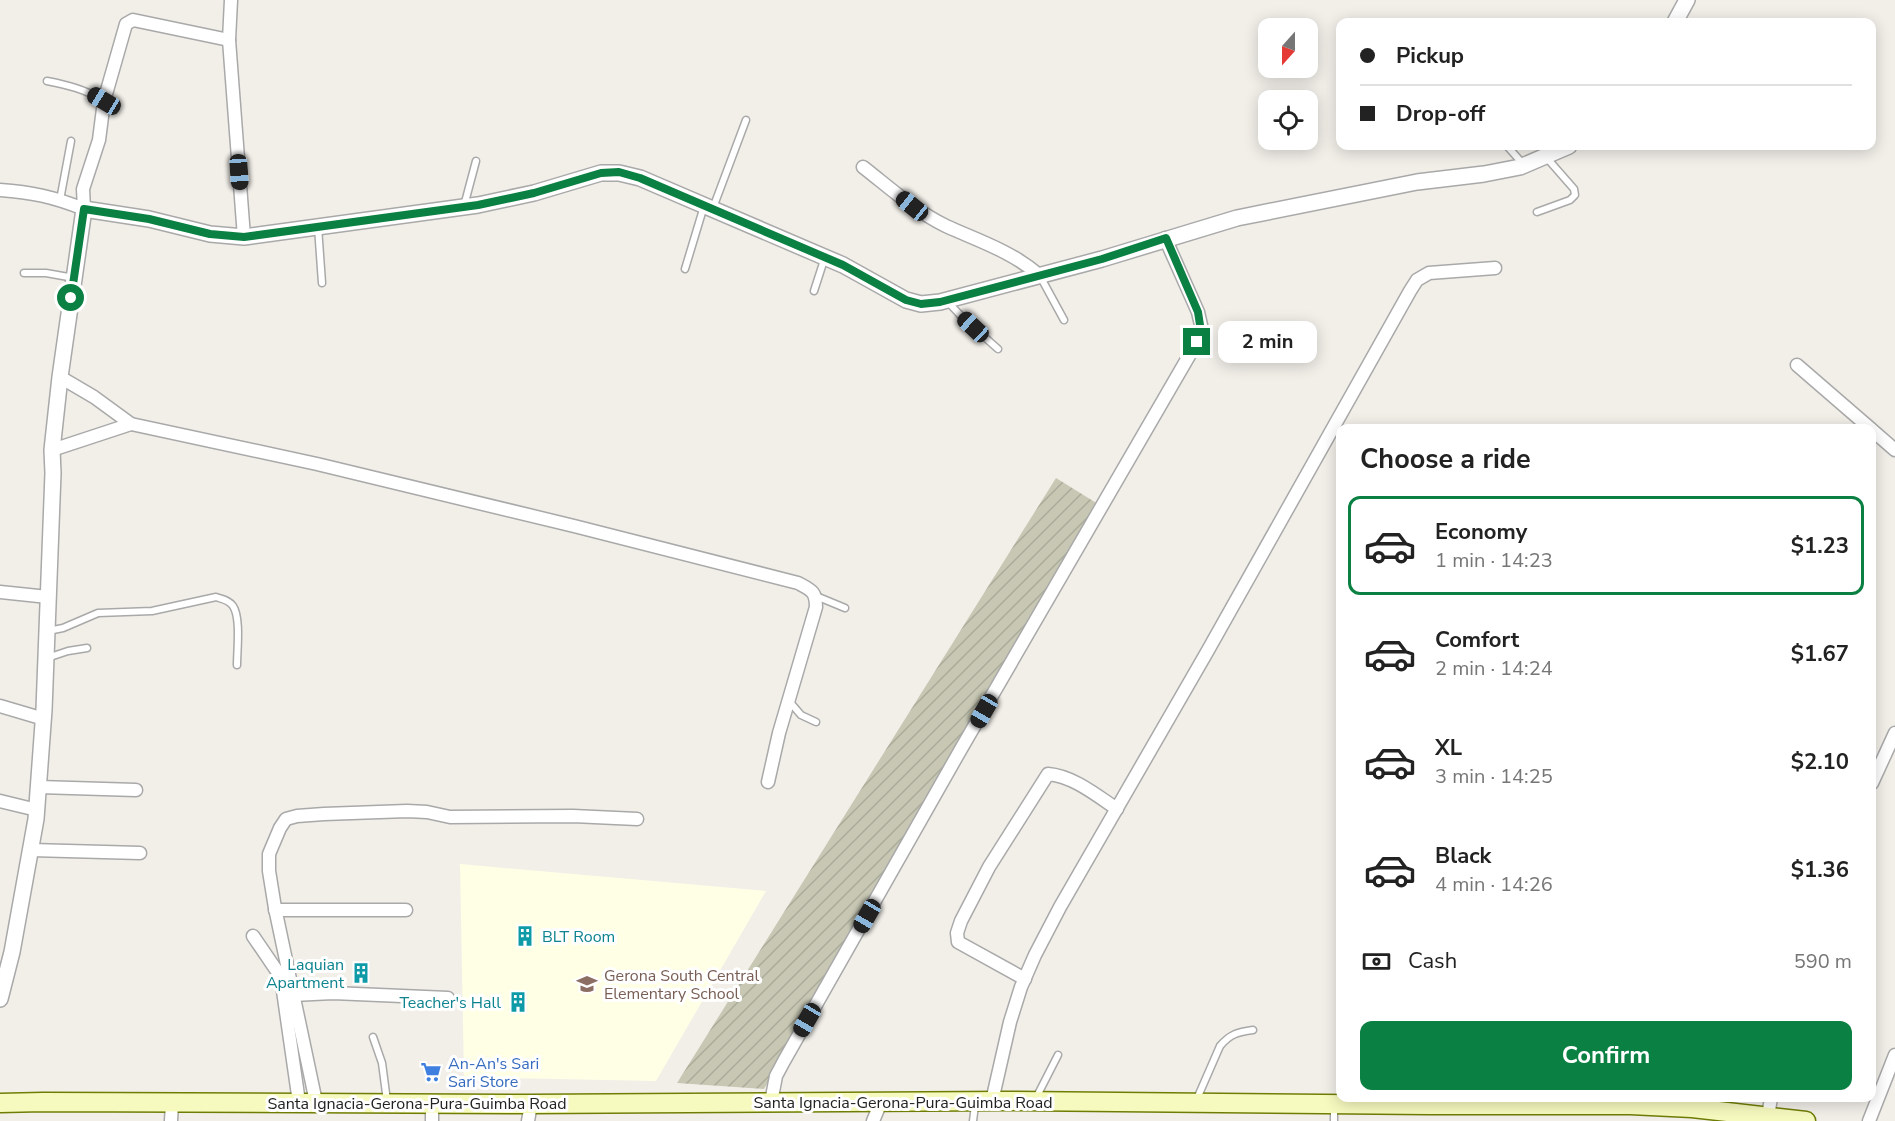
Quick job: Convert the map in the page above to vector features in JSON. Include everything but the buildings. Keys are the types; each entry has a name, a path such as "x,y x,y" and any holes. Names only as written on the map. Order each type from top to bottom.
{"main road":[{"name":"Santa Ignacia-Gerona-Pura-Guimba Road","path":"0,1103 43,1102 171,1112 307,1102 387,1102 432,1112 530,1113 771,1102 1196,1102 1334,1112 1630,1104 1692,1108 1806,1121"}],"street":[{"path":"231,0 229,40 244,237"},
{"path":"1678,18 1687,0"},
{"path":"0,999 12,952 37,810 44,719 52,450 84,209 83,189 99,140 104,101 123,34 129,21 229,40"},
{"path":"0,190 32,192 84,209 149,219 210,234 244,237 464,207 534,193 601,173 619,172 640,178 825,257 906,300 921,304 946,300 1102,259 1237,218 1417,182 1484,174 1525,165 1560,150"},
{"path":"863,167 912,206 946,225 1023,261 1039,276"},
{"path":"771,1102 776,1076 790,1051 955,759 1197,342 1200,325 1198,312 1166,238"},
{"path":"984,1101 1025,979 1060,907 1417,280 1429,273 1495,268"},
{"path":"1797,365 1864,424"},
{"path":"60,377 94,397 131,424 295,459 574,526 798,583 814,591 816,607 779,733 768,782"},
{"path":"52,450 131,424"},
{"path":"1876,434 1895,450"},
{"path":"0,592 48,597"},
{"path":"0,706 44,719"},
{"path":"1876,774 1895,733"},
{"path":"1025,979 958,942 957,933 961,921 989,867 1048,774 1059,775 1117,808"},
{"path":"39,787 136,790"},
{"path":"0,801 37,810"},
{"path":"307,1102 293,995 269,871 269,854 286,819 297,816 413,811 450,817 573,816 637,819"},
{"path":"31,850 140,853"},
{"path":"275,910 406,910"},
{"path":"253,936 281,977 307,1102"},
{"path":"293,995 333,993 448,998"},
{"path":"1869,1121 1895,1055"},
{"path":"873,1121 881,1102"},
{"path":"1768,1116 1770,1102"}],"lane":[{"path":"46,81 74,86 104,101"},
{"path":"685,270 746,120"},
{"path":"60,200 70,141"},
{"path":"1511,150 1525,165"},
{"path":"1538,212 1570,200 1575,195 1574,189 1545,157"},
{"path":"464,207 476,161"},
{"path":"318,227 322,283"},
{"path":"814,291 825,257"},
{"path":"24,273 46,273 74,278"},
{"path":"1039,276 1064,320"},
{"path":"946,300 999,349"},
{"path":"816,596 845,608"},
{"path":"47,631 63,628 98,614 152,611 216,597 226,599 233,606 237,619 237,664"},
{"path":"46,658 87,648"},
{"path":"788,701 801,715 816,722"},
{"path":"1196,1102 1215,1057 1225,1040 1234,1033 1252,1030"},
{"path":"373,1037 382,1063 387,1102"},
{"path":"1034,1101 1058,1055"},
{"path":"973,1121 984,1101"}],"shaded area":[{"path":"1056,478 1098,504 764,1089 677,1083"},
{"name":"Gerona South Central Elementary School","path":"460,864 766,891 656,1081 464,1077"}],"place":[{"name":"BLT Room","path":"525,936"},
{"name":"Laquian Apartment","path":"361,973"},
{"name":"Gerona South Central Elementary School","path":"587,984"},
{"name":"Teacher's Hall","path":"518,1002"},
{"name":"An-An's Sari Sari Store","path":"431,1072"}],"route":[{"path":"71,298 84,209 149,219 210,234 244,237 478,205 534,193 601,173 619,172 640,178 805,248 843,265 906,300 921,304 940,302 1102,259 1166,238 1198,312 1200,334 1197,342"}]}
